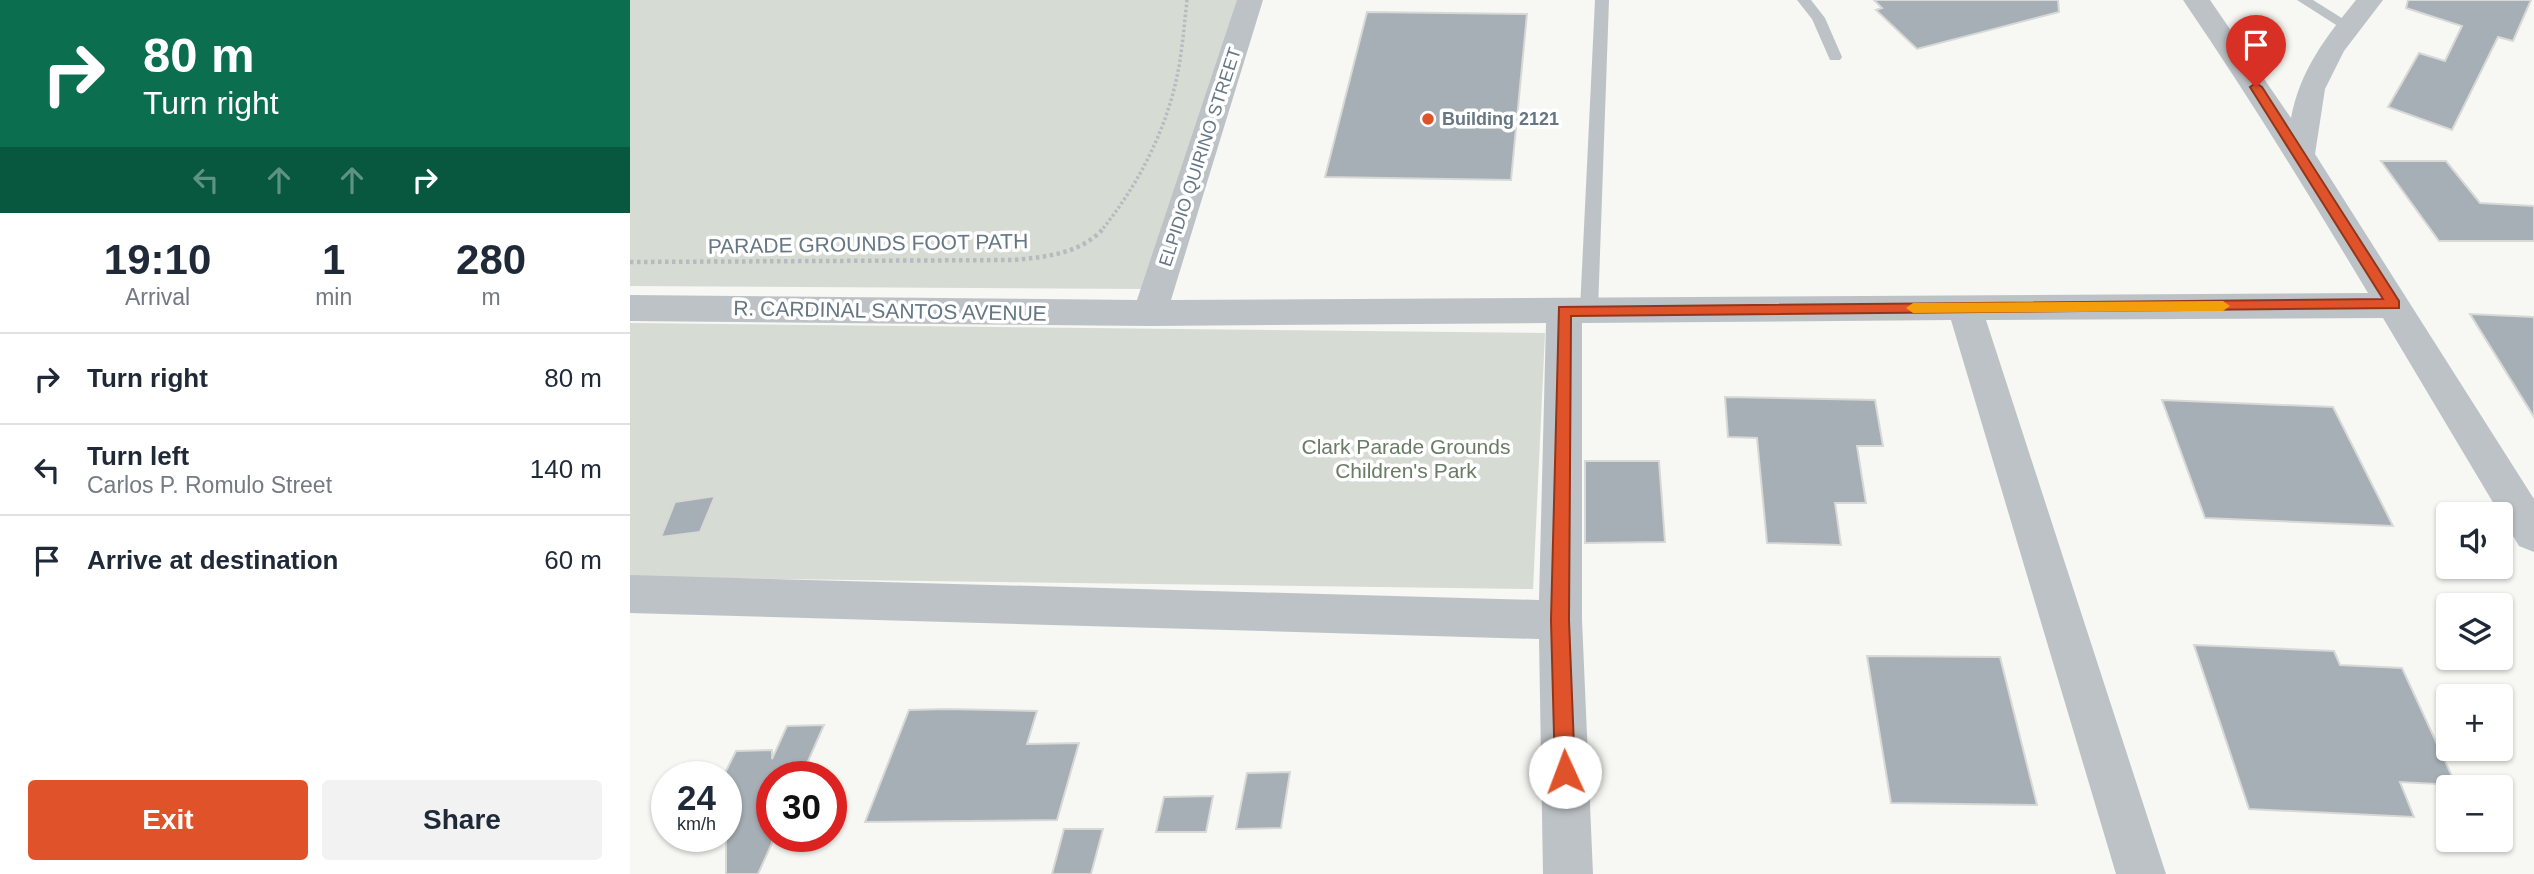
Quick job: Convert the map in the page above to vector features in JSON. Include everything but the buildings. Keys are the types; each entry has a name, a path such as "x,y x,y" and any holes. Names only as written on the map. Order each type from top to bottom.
{"street":[{"name":"ELPIDIO QUIRINO STREET","path":"1150,313 1250,0"},
{"path":"2196,0 2218,28 2300,154 2534,534"},
{"path":"2300,154 2311,89 2331,49 2370,0"},
{"name":"R. CARDINAL SANTOS AVENUE","path":"630,308 1150,313 2394,304"},
{"path":"1965,308 2141,874"},
{"path":"1569,874 1560,620 1576,310"},
{"path":"630,594 1560,620"}],"lane":[{"path":"1576,310 1602,0"},
{"path":"1804,0 1818,18 1835,57"},
{"path":"2304,0 2349,27"}],"path":[{"name":"PARADE GROUNDS FOOT PATH","path":"630,262 1014,260 1043,258 1089,242 1116,211 1158,132 1174,91 1187,0"}],"green space":[{"path":"630,0 1240,0 1144,289 630,286"},
{"name":"Clark Parade Grounds Children's Park","path":"630,323 1545,333 1533,589 630,577"}],"slow traffic":[{"path":"1913,308 2223,306"}],"place":[{"name":"Building 2121","path":"1428,119"}],"route":[{"path":"1565,772 1560,620 1564,310 2394,304 2256,87"}]}
